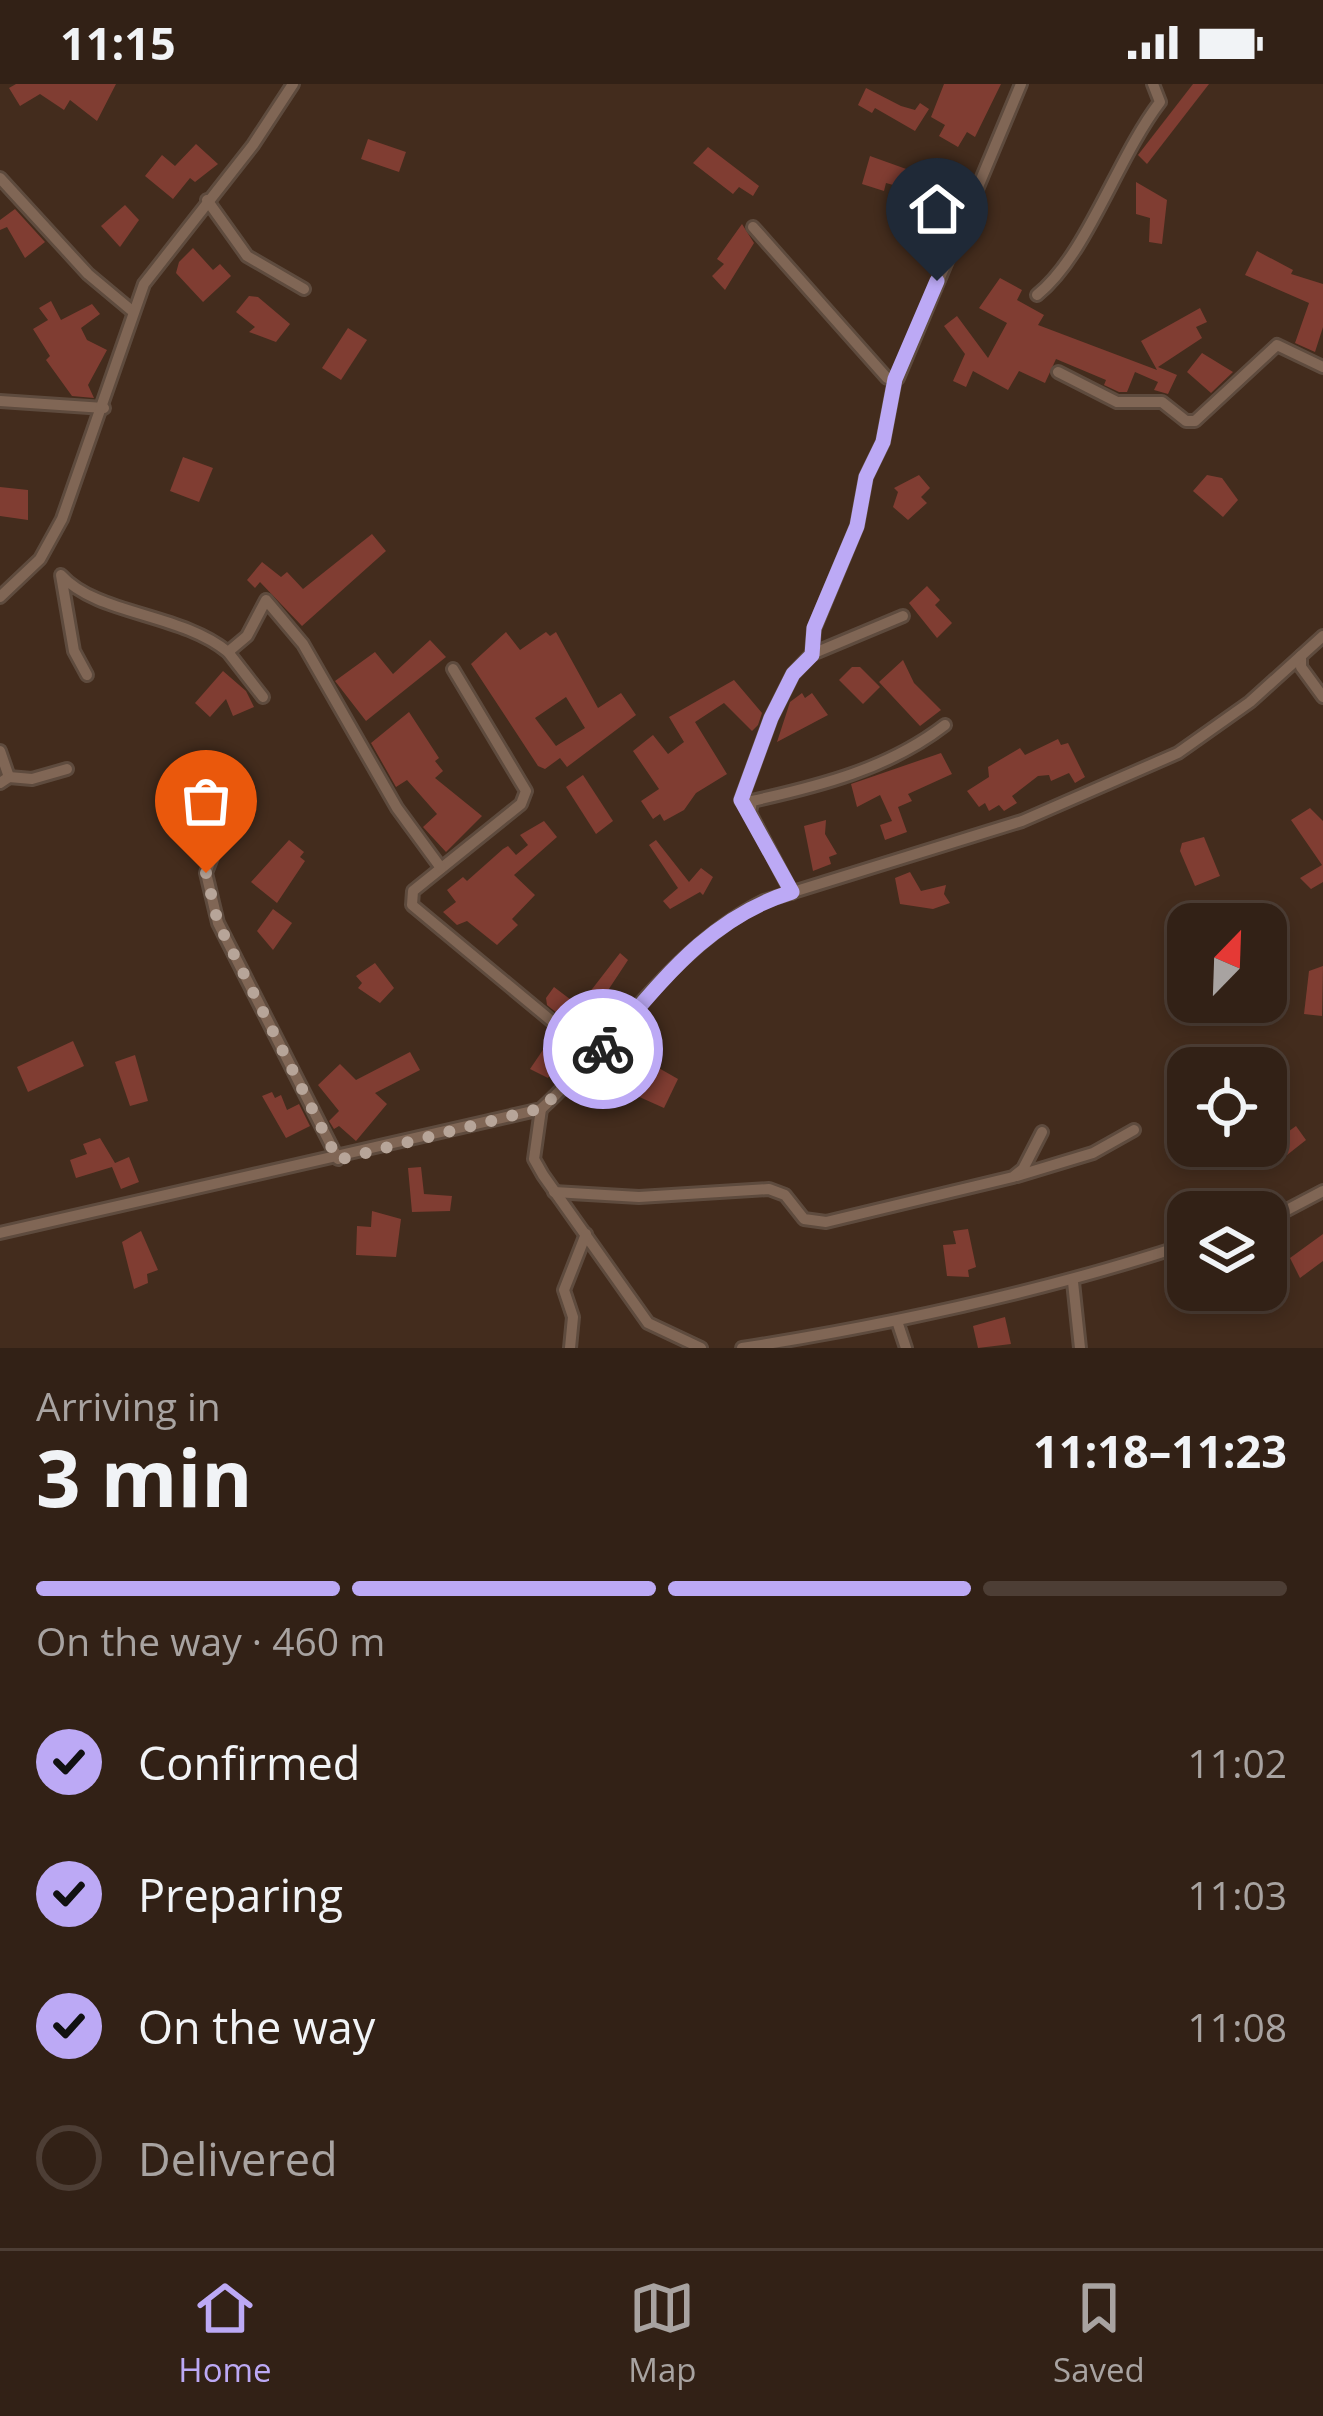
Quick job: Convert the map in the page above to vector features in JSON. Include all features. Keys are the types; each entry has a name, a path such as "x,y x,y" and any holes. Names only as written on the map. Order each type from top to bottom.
{"street":[{"path":"0,597 47,547 104,408 130,310 144,284 293,84"},
{"path":"812,655 814,628 857,526 866,477 883,442 895,379 1021,84"},
{"path":"1037,295 1059,278 1134,135 1160,102 1153,84"},
{"path":"0,178 88,274 130,310"},
{"path":"207,200 247,256 304,289"},
{"path":"753,227 882,373 895,379"},
{"path":"1058,373 1117,402 1162,402 1186,421 1195,421 1277,345 1323,367"},
{"path":"0,401 104,408"},
{"path":"47,547 61,575 74,651 87,676"},
{"path":"61,575 83,592 188,626 228,652 263,698"},
{"path":"228,652 247,635 266,600 303,644 397,808 441,868"},
{"path":"792,892 741,800 771,718 793,674 812,655 903,616"},
{"path":"0,1233 338,1160 542,1108 595,1058 703,938 728,919 792,892 1022,821 1178,753 1250,702 1323,636"},
{"path":"1301,656 1301,667 1323,697"},
{"path":"453,669 526,791 521,804 413,892 416,911 595,1058"},
{"path":"750,810 756,799 838,780 912,751 945,725"},
{"path":"0,751 4,780 32,779 67,769"},
{"path":"218,841 206,873 218,923 338,1160"},
{"path":"542,1108 534,1159 554,1192 648,1323 676,1344 701,1348"},
{"path":"554,1192 639,1197 769,1189 785,1195 804,1219 826,1222 1093,1154 1134,1130"},
{"path":"1013,1177 1024,1169 1042,1132"},
{"path":"1287,1210 1323,1191"},
{"path":"570,1348 573,1317 564,1290 586,1234"},
{"path":"742,1348 896,1321 1072,1282 1167,1251"},
{"path":"1072,1282 1080,1348"},
{"path":"896,1321 906,1348"}],"building":[{"path":"16,84 116,84 97,121 70,100 64,110 40,94 20,106 9,88"},
{"path":"944,84 1001,84 975,137 967,132 958,147 939,136 945,125 931,117"},
{"path":"1193,84 1209,84 1147,164 1138,155"},
{"path":"866,88 901,106 915,110 920,103 929,109 915,131 875,108 872,113 858,105"},
{"path":"368,139 406,152 399,172 361,159"},
{"path":"196,144 218,164 195,182 190,178 173,199 145,176 162,155 175,166"},
{"path":"708,147 759,186 753,196 739,187 733,194 693,163"},
{"path":"870,156 909,170 904,188 886,183 884,191 862,184"},
{"path":"1136,182 1167,200 1162,244 1149,242 1150,218 1136,214"},
{"path":"125,205 139,220 120,247 101,226"},
{"path":"15,209 45,242 25,258 7,227 0,230 0,220"},
{"path":"742,224 754,243 725,290 712,276 724,264 717,259"},
{"path":"193,248 213,270 220,264 231,276 203,302 176,273 179,262"},
{"path":"1257,251 1293,270 1291,274 1323,284 1323,327 1315,352 1295,343 1309,303 1245,275"},
{"path":"1000,278 1022,290 1017,300 1044,315 1038,325 1157,370 1141,341 1200,308 1207,322 1196,327 1202,338 1158,367 1177,375 1168,394 1154,390 1158,382 1135,372 1127,392 1119,392 1104,385 1106,380 1056,359 1045,383 1019,371 1008,390 973,371 966,387 953,381 965,354 944,326 957,316 988,358 1007,323 979,308"},
{"path":"249,296 258,297 290,324 276,342 249,332 255,327 236,312"},
{"path":"51,301 61,320 92,304 100,314 81,328 87,340 107,350 88,385 94,398 72,396 46,360 50,356 33,329 48,320 39,308"},
{"path":"348,328 367,340 341,380 322,368"},
{"path":"1202,353 1233,372 1211,393 1187,372"},
{"path":"183,457 213,468 199,502 170,491"},
{"path":"919,475 930,488 921,497 927,503 908,520 893,507 898,492 894,488"},
{"path":"1207,475 1222,478 1238,500 1223,517 1193,491"},
{"path":"0,487 28,490 28,520 0,516"},
{"path":"372,534 386,551 302,626 260,582 255,588 247,580 262,562 281,577 287,572 303,589"},
{"path":"927,586 940,600 935,605 952,623 937,638 909,603"},
{"path":"506,632 520,650 546,632 550,636 556,632 598,708 621,693 636,715 567,767 560,758 545,769 538,766 471,664","holes":["566,697 585,728 556,746 535,718"]},
{"path":"430,640 446,657 366,721 335,681 375,652 393,674"},
{"path":"903,660 914,683 941,710 920,726 879,682"},
{"path":"852,667 860,667 880,687 863,704 839,680"},
{"path":"223,671 246,691 254,707 233,716 226,699 210,717 195,703"},
{"path":"734,680 762,713 758,725 752,731 724,703 695,722 727,774 696,793 684,810 664,821 660,814 653,819 641,801 659,789 633,751 653,735 668,754 684,742 669,717"},
{"path":"802,693 805,698 812,693 828,715 777,742 790,702"},
{"path":"409,712 439,758 435,761 443,771 435,778 482,816 446,852 423,827 437,814 407,780 396,787 371,743"},
{"path":"1058,739 1061,745 1068,743 1085,777 1075,783 1069,773 1051,781 1049,775 1038,776 1012,796 1017,803 1004,811 999,805 989,811 985,803 979,807 967,791 989,777 988,767 1020,748 1025,755"},
{"path":"941,753 952,774 908,794 912,801 898,807 907,832 885,840 880,825 892,821 880,795 857,807 851,784"},
{"path":"583,775 613,821 596,834 566,787"},
{"path":"1310,808 1323,821 1323,882 1311,889 1300,878 1322,865 1291,820"},
{"path":"826,820 825,834 837,854 829,857 831,864 813,871 804,826"},
{"path":"544,821 557,837 514,875 535,895 512,919 518,925 497,945 467,921 457,925 443,912 456,902 447,890 463,877 467,881 508,846 516,855 528,845 520,835"},
{"path":"1204,837 1220,876 1195,886 1180,851 1182,843"},
{"path":"289,840 304,852 300,857 305,861 277,903 251,882"},
{"path":"656,840 689,882 701,868 713,877 703,895 700,892 670,909 663,901 678,888 649,845"},
{"path":"910,872 921,891 946,885 944,894 950,903 933,909 900,904 895,878"},
{"path":"273,909 292,923 273,950 257,931"},
{"path":"620,953 628,960 591,1016 597,1021 586,1037 547,1005 546,998 554,987 579,1006"},
{"path":"375,963 394,988 380,1003 358,988 362,983 356,976"},
{"path":"1323,966 1322,1016 1304,1014 1309,971"},
{"path":"553,1035 568,1047 548,1078 530,1069"},
{"path":"73,1041 84,1066 28,1092 17,1067"},
{"path":"410,1052 420,1070 375,1093 387,1104 356,1141 339,1126 334,1129 329,1121 339,1111 318,1085 340,1064 356,1080"},
{"path":"135,1055 148,1101 130,1106 115,1062"},
{"path":"643,1059 678,1079 664,1108 626,1091"},
{"path":"272,1092 275,1098 281,1095 287,1110 299,1104 310,1126 286,1138 262,1096"},
{"path":"1296,1126 1306,1140 1287,1155 1287,1133"},
{"path":"100,1138 115,1163 129,1157 139,1182 121,1189 112,1167 76,1178 70,1160 87,1154 83,1144"},
{"path":"421,1167 424,1194 452,1196 450,1211 412,1212 408,1168"},
{"path":"372,1211 401,1219 396,1257 356,1255 357,1226 371,1227"},
{"path":"968,1229 976,1267 968,1270 969,1277 947,1276 943,1245 956,1244 953,1231"},
{"path":"141,1231 158,1270 147,1274 148,1283 134,1289 122,1242"},
{"path":"1323,1234 1323,1261 1300,1278 1290,1258"},
{"path":"1005,1317 1011,1344 978,1348 973,1326"}],"way so far":[{"path":"206,873 218,923 338,1160 542,1108 603,1049"}],"route":[{"path":"603,1049 703,938 728,919 792,892 741,800 771,718 793,674 812,655 814,628 857,526 866,477 883,442 895,379 937,281"}]}
